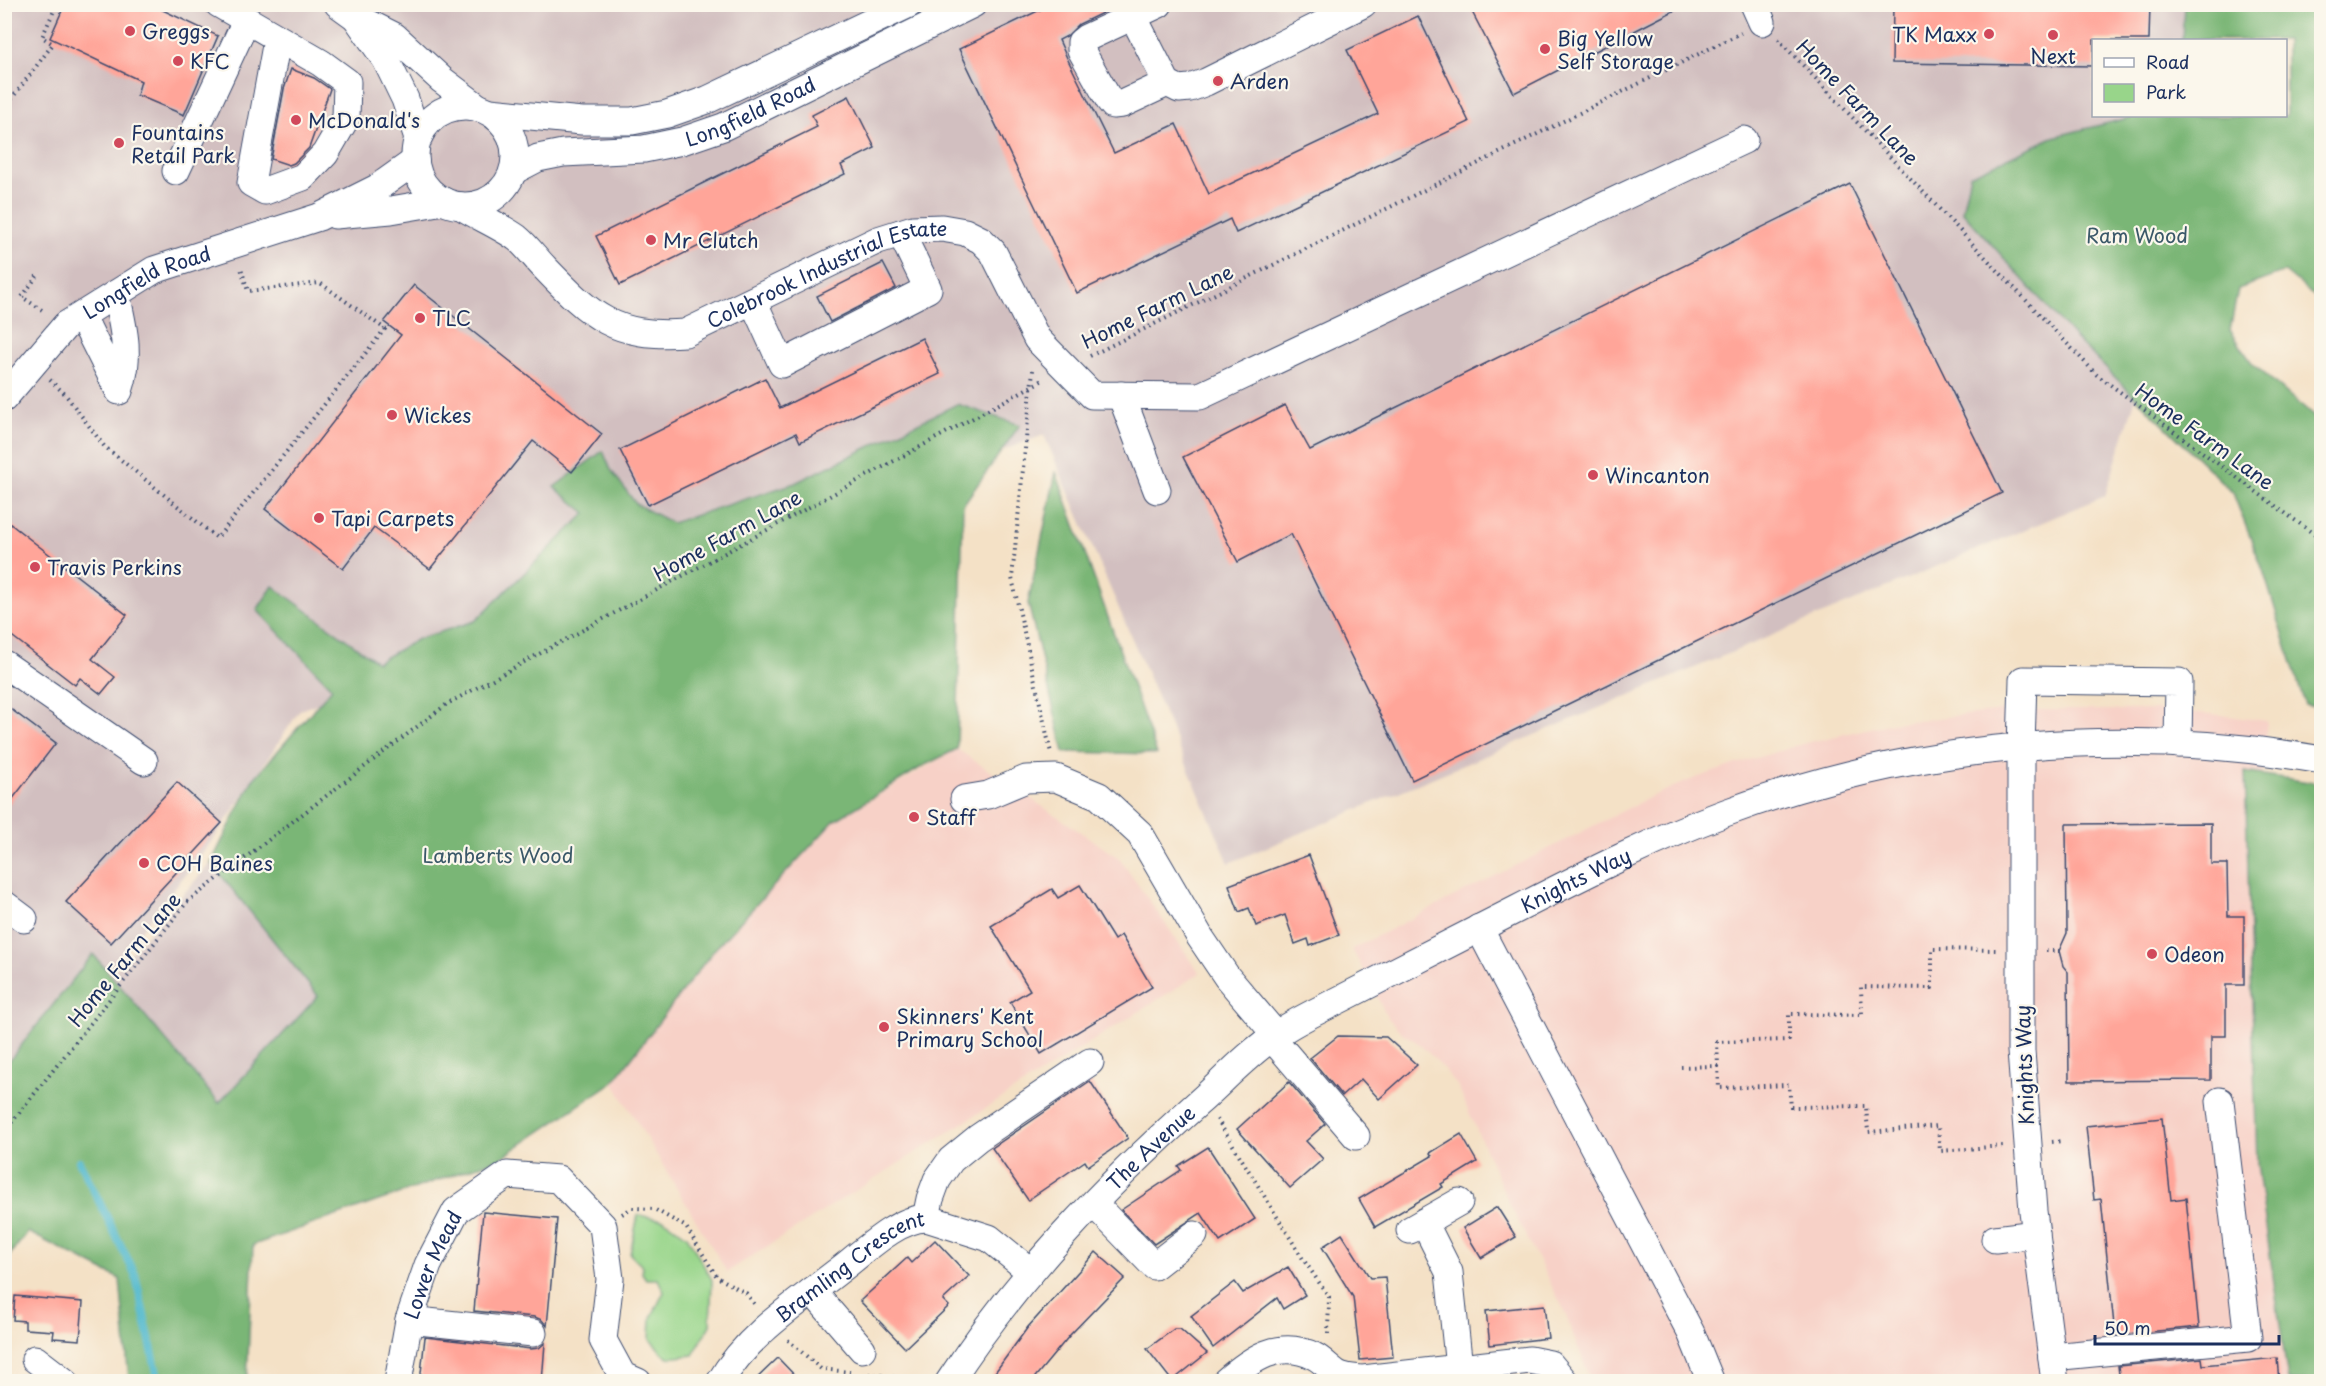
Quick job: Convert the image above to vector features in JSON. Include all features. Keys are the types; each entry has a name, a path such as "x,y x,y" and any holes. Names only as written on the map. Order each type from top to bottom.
{"street":[{"path":"219,4 277,40 321,63 347,82 346,118 325,154 303,177 265,190 251,183 277,40"},
{"name":"Longfield Road","path":"510,177 538,158 563,153 644,149 682,141 723,127 973,4"},
{"path":"1159,4 1081,42 1082,50 1113,105 1122,104 1167,83"},
{"path":"1133,16 1167,83 1179,89 1190,88 1363,4"},
{"name":"Longfield Road","path":"484,110 582,121 632,121 667,114 707,100 901,6"},
{"path":"347,11 386,60 405,99 417,150 420,177 430,191 452,203 474,205 498,194 510,177"},
{"path":"347,11 394,36 441,80 503,123 512,138 515,154 510,177 517,238"},
{"path":"176,171 246,21"},
{"path":"417,150 426,125 436,115 450,108 464,106 484,110"},
{"path":"1157,490 1121,395 1200,396 1744,140"},
{"name":"Longfield Road","path":"4,398 22,375 74,321 154,270 319,217 377,188 417,150"},
{"name":"Longfield Road","path":"319,217 452,203"},
{"name":"Colebrook Industrial Estate","path":"452,203 517,238 578,302 605,320 633,332 661,334 685,333 878,240 913,230 942,228 965,232 981,240 993,252 1036,339 1092,395 1121,395"},
{"path":"753,301 782,364 928,289 902,233"},
{"path":"74,321 119,391 126,362 123,326 116,294"},
{"path":"4,664 144,761"},
{"path":"2021,747 2023,680 2179,682 2178,744"},
{"name":"Knights Way","path":"1402,967 1638,850 1723,813 1841,776 1913,760 2021,747 2117,743 2224,746 2322,760"},
{"name":"Knights Way","path":"2021,747 2021,1052 2036,1234 2053,1369"},
{"path":"964,799 988,795 1026,779 1056,778 1100,796 1140,834 1200,937 1227,977 1356,1136"},
{"path":"1479,928 1691,1333 1711,1382"},
{"name":"The Avenue","path":"949,1382 970,1350 1031,1272 1164,1133 1274,1036 1402,967"},
{"path":"927,1218 930,1199 937,1180 951,1160 978,1138 1090,1062"},
{"path":"2053,1369 2248,1338 2220,1101"},
{"name":"Lower Mead","path":"398,1382 409,1320 428,1265 456,1211 507,1175 558,1179 603,1226"},
{"path":"1459,1202 1417,1226 1449,1272 1459,1368"},
{"path":"1094,1204 1154,1266 1194,1235"},
{"name":"Bramling Crescent","path":"720,1382 729,1365 770,1324 897,1227 917,1218 927,1218 989,1238 1031,1272"},
{"path":"603,1226 610,1279 603,1340 622,1375 638,1382"},
{"path":"1995,1239 2036,1234"},
{"path":"812,1291 861,1365"},
{"path":"409,1320 532,1333"},
{"path":"1226,1382 1256,1357 1273,1351 1292,1349 1314,1356 1340,1375 1364,1379 1530,1360 1550,1364 1565,1382"},
{"path":"35,1359 65,1382"}],"path":[{"path":"4,109 53,44 42,37 57,4"},
{"name":"Home Farm Lane","path":"4,1132 187,902 447,704 1065,368 1758,13 2097,375 2322,540"},
{"path":"48,378 64,394 104,446 218,538 385,329 320,283 248,291 233,245"},
{"path":"37,276 22,297 74,321"},
{"path":"1036,339 1012,578 1056,778"},
{"path":"2059,951 1932,949 1932,988 1861,987 1862,1015 1789,1014 1789,1040 1717,1042 1719,1088 1789,1085 1791,1107 1866,1106 1868,1132 1938,1126 1940,1152 2062,1141"},
{"path":"1681,1067 1718,1066"},
{"path":"1204,1098 1303,1259 1329,1297 1327,1364"},
{"path":"603,1226 632,1208 654,1209 686,1227 717,1276 746,1293 770,1324 821,1369 861,1365 912,1379 915,1382"}],"shaded area":[{"path":"5,5 2258,5 2247,39 2092,39 2092,117 2224,117 2105,496 1229,863 1044,435 300,710 218,833 87,999 5,1109"},
{"path":"2009,710 2155,710 2267,721 2263,775 2246,772 2257,1164 2288,1381 1591,1381 1563,1308 1509,1203 1457,1085 1437,1061 1418,1043 1401,1032 1388,1018 1352,949 1648,798 1685,782 1810,742 1893,723"},
{"name":"Skinners' Kent Primary School","path":"957,749 1119,858 1200,973 727,1272 613,1082 714,950 834,821"},
{"path":"211,863 318,996 219,1103 111,975"}],"green space":[{"name":"Ram Wood","path":"2184,5 2321,5 2321,302 2285,272 2238,289 2230,330 2252,363 2321,423 2321,708 2305,705 2263,570 2233,493 2075,338 1962,211 1970,175 2053,137 2132,117 2287,117 2287,39 2182,39"},
{"name":"Lamberts Wood","path":"957,404 1020,425 963,505 957,749 923,766 834,821 714,950 613,1082 501,1158 253,1245 247,1381 129,1381 120,1279 28,1232 5,1261 5,1066 93,954 219,1103 318,996 211,863 252,781 332,688 257,610 273,586 377,662 418,639 475,621 586,513 554,487 603,451 611,470 636,504 672,523 795,483"},
{"path":"1056,472 1157,754 1064,752 1028,603"},
{"path":"2245,772 2321,784 2321,1381 2288,1381 2257,1164"},
{"path":"638,1215 664,1220 687,1236 712,1280 710,1325 693,1355 668,1358 650,1340 651,1318 664,1292 658,1279 646,1279 642,1273 643,1267 630,1254"}],"building":[{"path":"65,4 150,4 218,36 184,115 137,95 141,81 50,38"},
{"path":"1052,4 1121,4 1079,24 1067,36 1059,40 1067,58 1114,153 1176,124 1209,194 1378,114 1347,50 1418,16 1469,122 1236,233 1230,219 1077,293 959,49"},
{"name":"Big Yellow Self Storage","path":"1468,4 1687,4 1514,93"},
{"path":"1893,4 2150,4 2149,39 2092,39 2092,66 1892,63"},
{"name":"McDonald's","path":"291,69 314,78 330,89 309,148 289,165 271,159 284,89"},
{"path":"849,96 875,148 841,165 845,174 620,285 596,236 817,127 812,115"},
{"name":"Wincanton","path":"1850,184 2002,493 1412,780 1291,534 1238,562 1183,457 1285,405 1310,450"},
{"path":"883,263 896,288 830,322 817,296"},
{"path":"414,285 602,434 572,472 533,441 430,569 374,528 343,569 265,509 401,335 384,322"},
{"path":"922,338 940,374 800,442 796,433 648,505 620,450 765,378 780,408"},
{"name":"Travis Perkins","path":"4,519 127,615 92,659 115,677 101,694 80,678 75,685 4,630"},
{"path":"4,704 56,743 4,810"},
{"name":"COH Baines","path":"177,782 222,823 111,943 66,902"},
{"name":"Odeon","path":"2211,823 2211,864 2227,864 2228,916 2244,916 2244,985 2226,985 2226,1036 2211,1036 2211,1080 2069,1081 2068,972 2063,966 2059,951 2067,933 2066,824"},
{"path":"1309,855 1339,935 1310,946 1308,939 1295,944 1285,915 1256,926 1249,908 1239,912 1229,885"},
{"path":"1080,885 1114,940 1121,935 1152,987 1041,1054 1010,1002 1030,990 991,926 1052,889 1058,898"},
{"path":"1338,1036 1386,1037 1417,1065 1379,1099 1361,1079 1342,1096 1310,1058"},
{"path":"1090,1081 1128,1138 1088,1166 1085,1161 1028,1200 992,1148"},
{"path":"1289,1082 1325,1124 1306,1141 1323,1159 1290,1188 1237,1129"},
{"path":"2162,1118 2171,1200 2186,1198 2199,1327 2115,1335 2101,1199 2094,1200 2086,1126"},
{"path":"1461,1134 1477,1162 1441,1184 1443,1187 1375,1227 1359,1199 1432,1156 1430,1153"},
{"path":"1208,1147 1255,1219 1220,1242 1201,1213 1154,1244 1121,1210 1181,1170 1178,1166"},
{"path":"1497,1207 1516,1237 1481,1258 1463,1228"},
{"path":"483,1212 557,1219 547,1326 535,1317 474,1311"},
{"path":"1342,1234 1370,1278 1385,1277 1393,1357 1360,1360 1353,1297 1322,1247"},
{"path":"935,1240 969,1276 943,1300 949,1306 905,1348 860,1301 907,1258 911,1263"},
{"path":"1096,1252 1125,1278 1070,1335 1031,1382 988,1382 1028,1327"},
{"path":"1288,1267 1305,1295 1283,1309 1277,1298 1213,1348 1191,1316 1235,1282 1243,1293"},
{"path":"15,1296 83,1302 80,1340 53,1338 54,1331 25,1329 25,1321 13,1320"},
{"path":"1544,1305 1548,1338 1490,1345 1486,1311"},
{"path":"1174,1329 1180,1329 1207,1353 1172,1381 1147,1349"},
{"path":"425,1337 531,1349 539,1348 545,1343 542,1382 420,1382"},
{"path":"778,1358 801,1382 753,1382"},
{"path":"2202,1358 2203,1365 2277,1358 2279,1382 2120,1382 2118,1366"}],"waterway":[{"path":"79,1161 135,1274 159,1382"}],"place":[{"name":"Greggs","path":"130,31"},
{"name":"TK Maxx","path":"1989,34"},
{"name":"Next","path":"2053,35"},
{"name":"Big Yellow Self Storage","path":"1545,49"},
{"name":"KFC","path":"178,61"},
{"name":"Arden","path":"1218,81"},
{"name":"McDonald's","path":"296,120"},
{"name":"Fountains Retail Park","path":"119,143"},
{"name":"Mr Clutch","path":"651,240"},
{"name":"TLC","path":"420,318"},
{"name":"Wickes","path":"392,415"},
{"name":"Wincanton","path":"1593,475"},
{"name":"Tapi Carpets","path":"319,518"},
{"name":"Travis Perkins","path":"35,567"},
{"name":"Staff","path":"914,817"},
{"name":"COH Baines","path":"144,863"},
{"name":"Odeon","path":"2152,954"},
{"name":"Skinners' Kent Primary School","path":"884,1027"}]}
